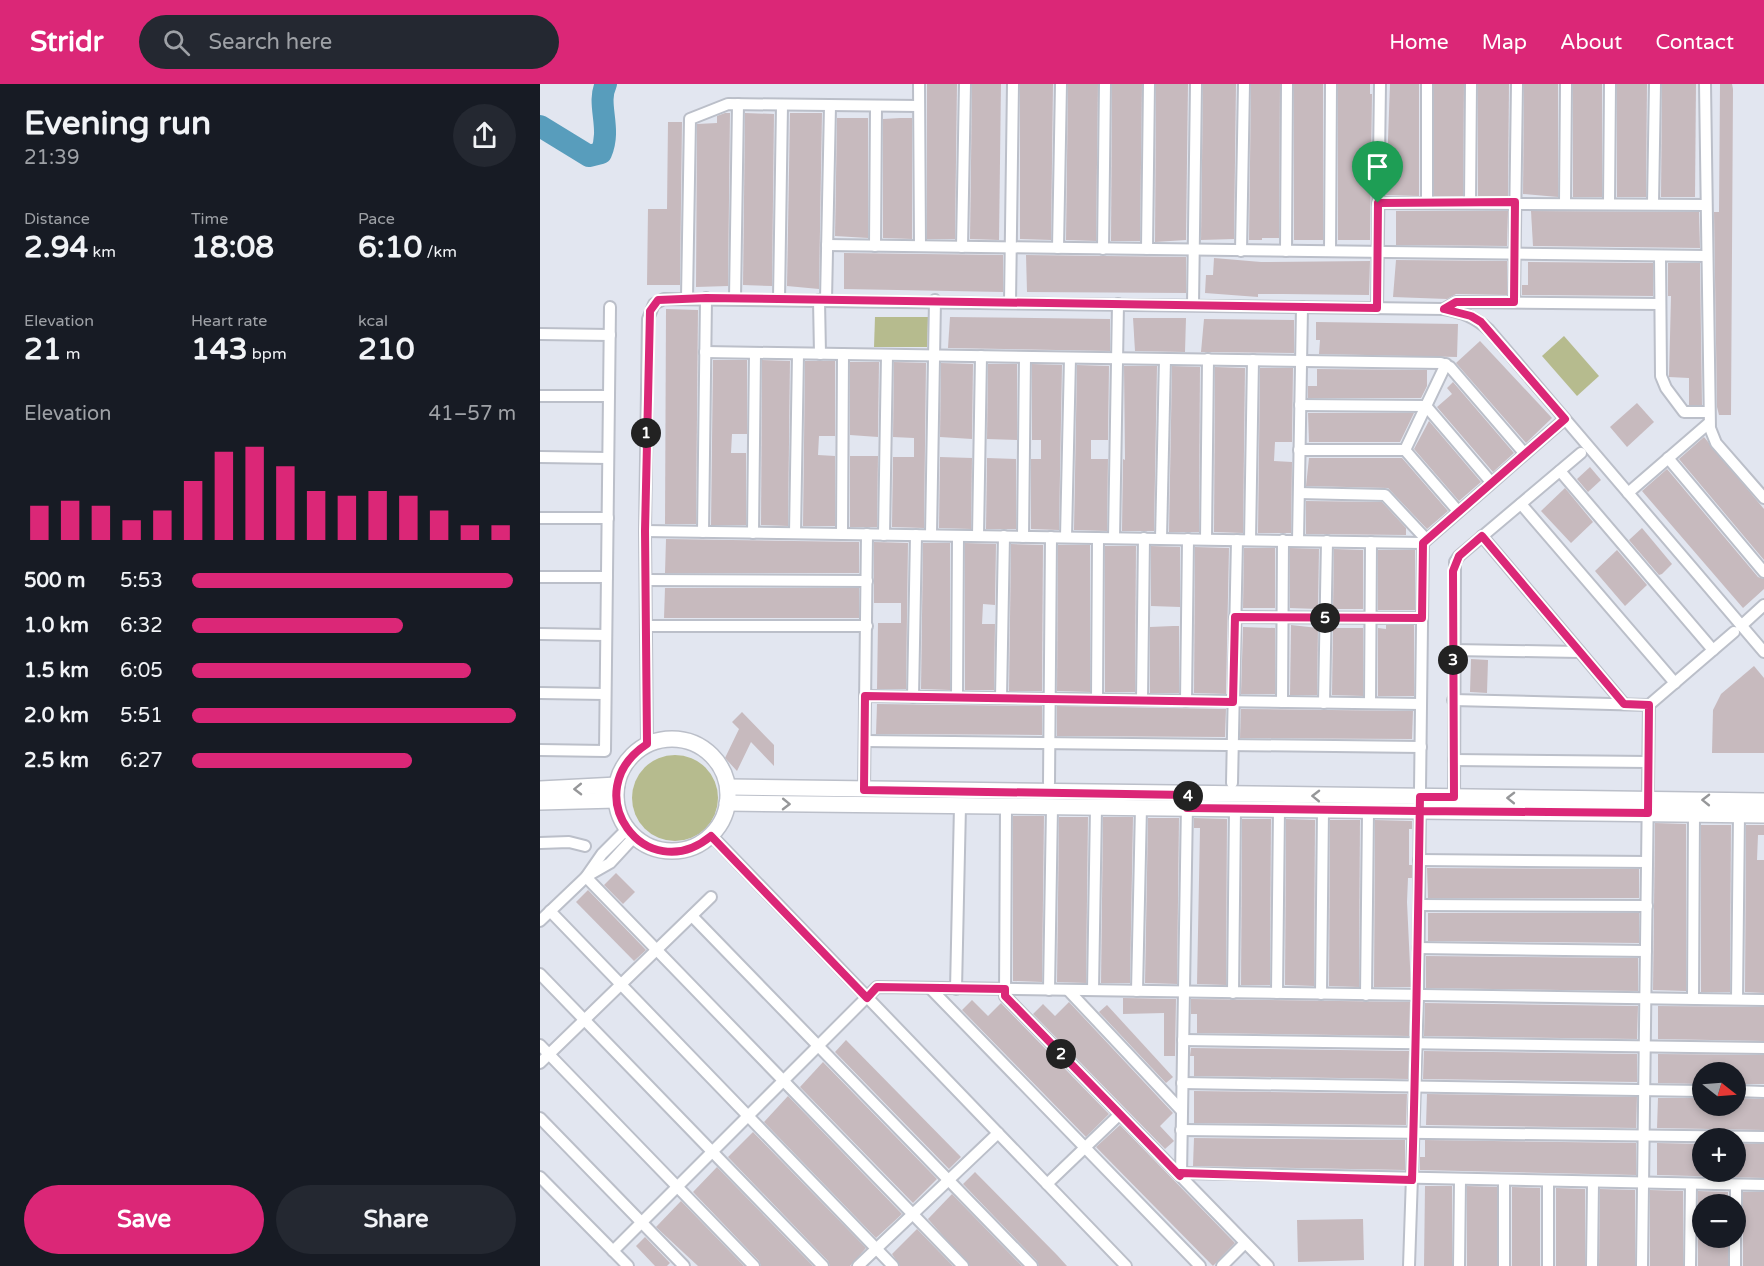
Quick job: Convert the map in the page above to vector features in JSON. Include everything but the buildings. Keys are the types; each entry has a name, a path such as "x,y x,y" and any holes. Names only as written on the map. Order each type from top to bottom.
{"street":[{"path":"919,84 920,246"},
{"path":"962,247 965,84"},
{"path":"1010,302 1013,84"},
{"path":"1059,248 1061,84"},
{"path":"1103,249 1105,84"},
{"path":"1147,249 1149,84"},
{"path":"1193,305 1196,84"},
{"path":"1241,250 1244,84"},
{"path":"1286,251 1287,84"},
{"path":"1329,251 1331,84"},
{"path":"1377,308 1380,84"},
{"path":"1427,84 1427,202"},
{"path":"1470,202 1471,84"},
{"path":"1514,302 1517,84"},
{"path":"1565,203 1566,84"},
{"path":"1609,204 1610,84"},
{"path":"1653,204 1655,84"},
{"path":"1705,84 1709,417 1716,443 1764,498"},
{"path":"687,298 690,119 728,104 919,106"},
{"path":"735,298 738,104"},
{"path":"779,299 782,105"},
{"path":"820,354 827,245 830,106"},
{"path":"875,246 876,106"},
{"path":"1378,203 1515,202 1706,205"},
{"path":"827,245 1707,256"},
{"path":"1660,256 1663,384 1684,412 1709,417"},
{"path":"704,532 706,298"},
{"path":"647,744 645,531 648,320 650,311 658,300 735,298 934,300 1444,309 1471,316 1481,322 1628,493 1737,629 1764,652"},
{"path":"931,535 934,300"},
{"path":"1444,309 1456,302 1660,304"},
{"path":"1114,538 1118,304"},
{"path":"540,750 604,751 610,307"},
{"path":"1298,541 1302,307"},
{"path":"540,334 610,335"},
{"path":"705,352 1446,364 1525,454"},
{"path":"753,532 755,353"},
{"path":"795,533 798,354"},
{"path":"842,534 843,354"},
{"path":"884,534 887,355"},
{"path":"978,536 981,356"},
{"path":"1023,537 1025,357"},
{"path":"1066,537 1070,358"},
{"path":"1161,539 1165,359"},
{"path":"1206,539 1209,359"},
{"path":"1250,540 1253,360"},
{"path":"1405,450 1446,364"},
{"path":"540,396 609,396"},
{"path":"1300,405 1426,406 1491,482"},
{"path":"1628,493 1668,458 1709,417"},
{"path":"645,531 1425,541 1565,419"},
{"path":"1299,450 1405,450 1458,511"},
{"path":"1454,805 1455,562 1482,536 1581,453"},
{"path":"540,457 608,458"},
{"path":"1668,458 1764,572"},
{"path":"1560,471 1713,650"},
{"path":"1299,494 1385,495 1425,541 1420,747 1418,996 1409,1266"},
{"path":"1521,504 1675,684"},
{"path":"540,518 608,518"},
{"path":"864,790 867,534"},
{"path":"913,697 916,535"},
{"path":"957,697 958,536"},
{"path":"1001,698 1004,536"},
{"path":"1482,536 1624,704"},
{"path":"1049,783 1051,537"},
{"path":"1097,699 1098,538"},
{"path":"1142,700 1144,538"},
{"path":"1186,701 1188,539"},
{"path":"1232,783 1236,540"},
{"path":"1282,702 1283,540"},
{"path":"1324,703 1327,541"},
{"path":"1370,703 1371,542"},
{"path":"540,577 607,577"},
{"path":"646,580 867,581"},
{"path":"1453,700 1649,705 1764,605"},
{"path":"1235,617 1422,618"},
{"path":"646,626 867,626"},
{"path":"540,634 606,635"},
{"path":"1453,650 1580,651"},
{"path":"540,693 605,694"},
{"path":"865,696 1421,704"},
{"path":"1642,1266 1649,705"},
{"path":"678,739 698,745 715,759 728,787 722,821 711,836 687,850 668,852 650,847 631,833 616,793 630,757 647,744 678,739"},
{"path":"865,741 1233,747 1420,747"},
{"path":"1454,760 1648,762"},
{"path":"728,787 1188,801 1420,799 1454,805 1648,806 1764,801"},
{"path":"540,789 616,793"},
{"path":"540,802 616,793"},
{"path":"727,803 1141,807 1188,801 1234,809 1368,811 1420,799"},
{"path":"1180,1175 1188,801"},
{"path":"956,989 960,806"},
{"path":"1006,806 1005,996 1268,1266"},
{"path":"1648,806 1694,813 1764,815"},
{"path":"1049,990 1052,807"},
{"path":"1093,990 1096,807"},
{"path":"1137,991 1141,807"},
{"path":"1233,993 1234,809"},
{"path":"1277,993 1279,809"},
{"path":"1321,994 1323,810"},
{"path":"1366,995 1368,811"},
{"path":"1693,998 1694,813"},
{"path":"1737,999 1739,814"},
{"path":"540,921 586,877 602,854 631,833"},
{"path":"711,836 1126,1266"},
{"path":"540,843 569,842 585,846"},
{"path":"1419,860 1647,862"},
{"path":"586,877 963,1266"},
{"path":"540,1063 711,897"},
{"path":"1419,904 1647,906"},
{"path":"550,911 893,1266"},
{"path":"692,916 1032,1266"},
{"path":"1418,948 1646,951"},
{"path":"540,974 823,1266"},
{"path":"613,1251 877,987 1764,1000"},
{"path":"931,989 1200,1266"},
{"path":"1068,990 1182,1111"},
{"path":"1183,1040 1764,1048"},
{"path":"540,1045 754,1266"},
{"path":"1182,1083 1692,1091"},
{"path":"1746,1091 1764,1092"},
{"path":"1047,1184 1120,1114"},
{"path":"540,1118 684,1266"},
{"path":"1181,1130 1764,1137"},
{"path":"858,1266 998,1133"},
{"path":"1180,1175 1764,1185"},
{"path":"540,1177 628,1266"},
{"path":"1459,1266 1460,1180"},
{"path":"1504,1181 1504,1266"},
{"path":"1548,1182 1548,1266"},
{"path":"1592,1266 1593,1182"},
{"path":"1690,1266 1691,1184"},
{"path":"1736,1185 1736,1194"},
{"path":"1222,1266 1245,1243"},
{"path":"1735,1248 1735,1266"}],"green space":[{"path":"875,317 928,317 927,347 874,347"},
{"path":"1564,336 1599,376 1577,396 1542,356"},
{"path":"675,755 699,762 711,774 718,798 711,822 699,834 675,841 651,834 639,822 632,798 639,774 651,762"}],"waterway":[{"path":"540,126 589,156 601,153 605,134 603,92 606,84"}],"route":[{"path":"1378,203 1377,308 664,298 654,304 648,320 645,531 647,744 630,757 620,775 616,800 621,820 634,837 642,843 668,852 687,850 711,836 867,998 877,987 1005,989 1005,996 1180,1176 1180,1173 1412,1180 1418,996 1419,860 1420,811 1420,797 1454,797 1453,571 1459,556 1482,536 1624,704 1649,705 1648,813 1454,812 1420,811 1187,808 1188,795 864,790 865,696 1233,702 1235,617 1422,618 1423,543 1565,419 1481,322 1471,316 1444,309 1456,302 1514,302 1515,202 1378,203"}]}
